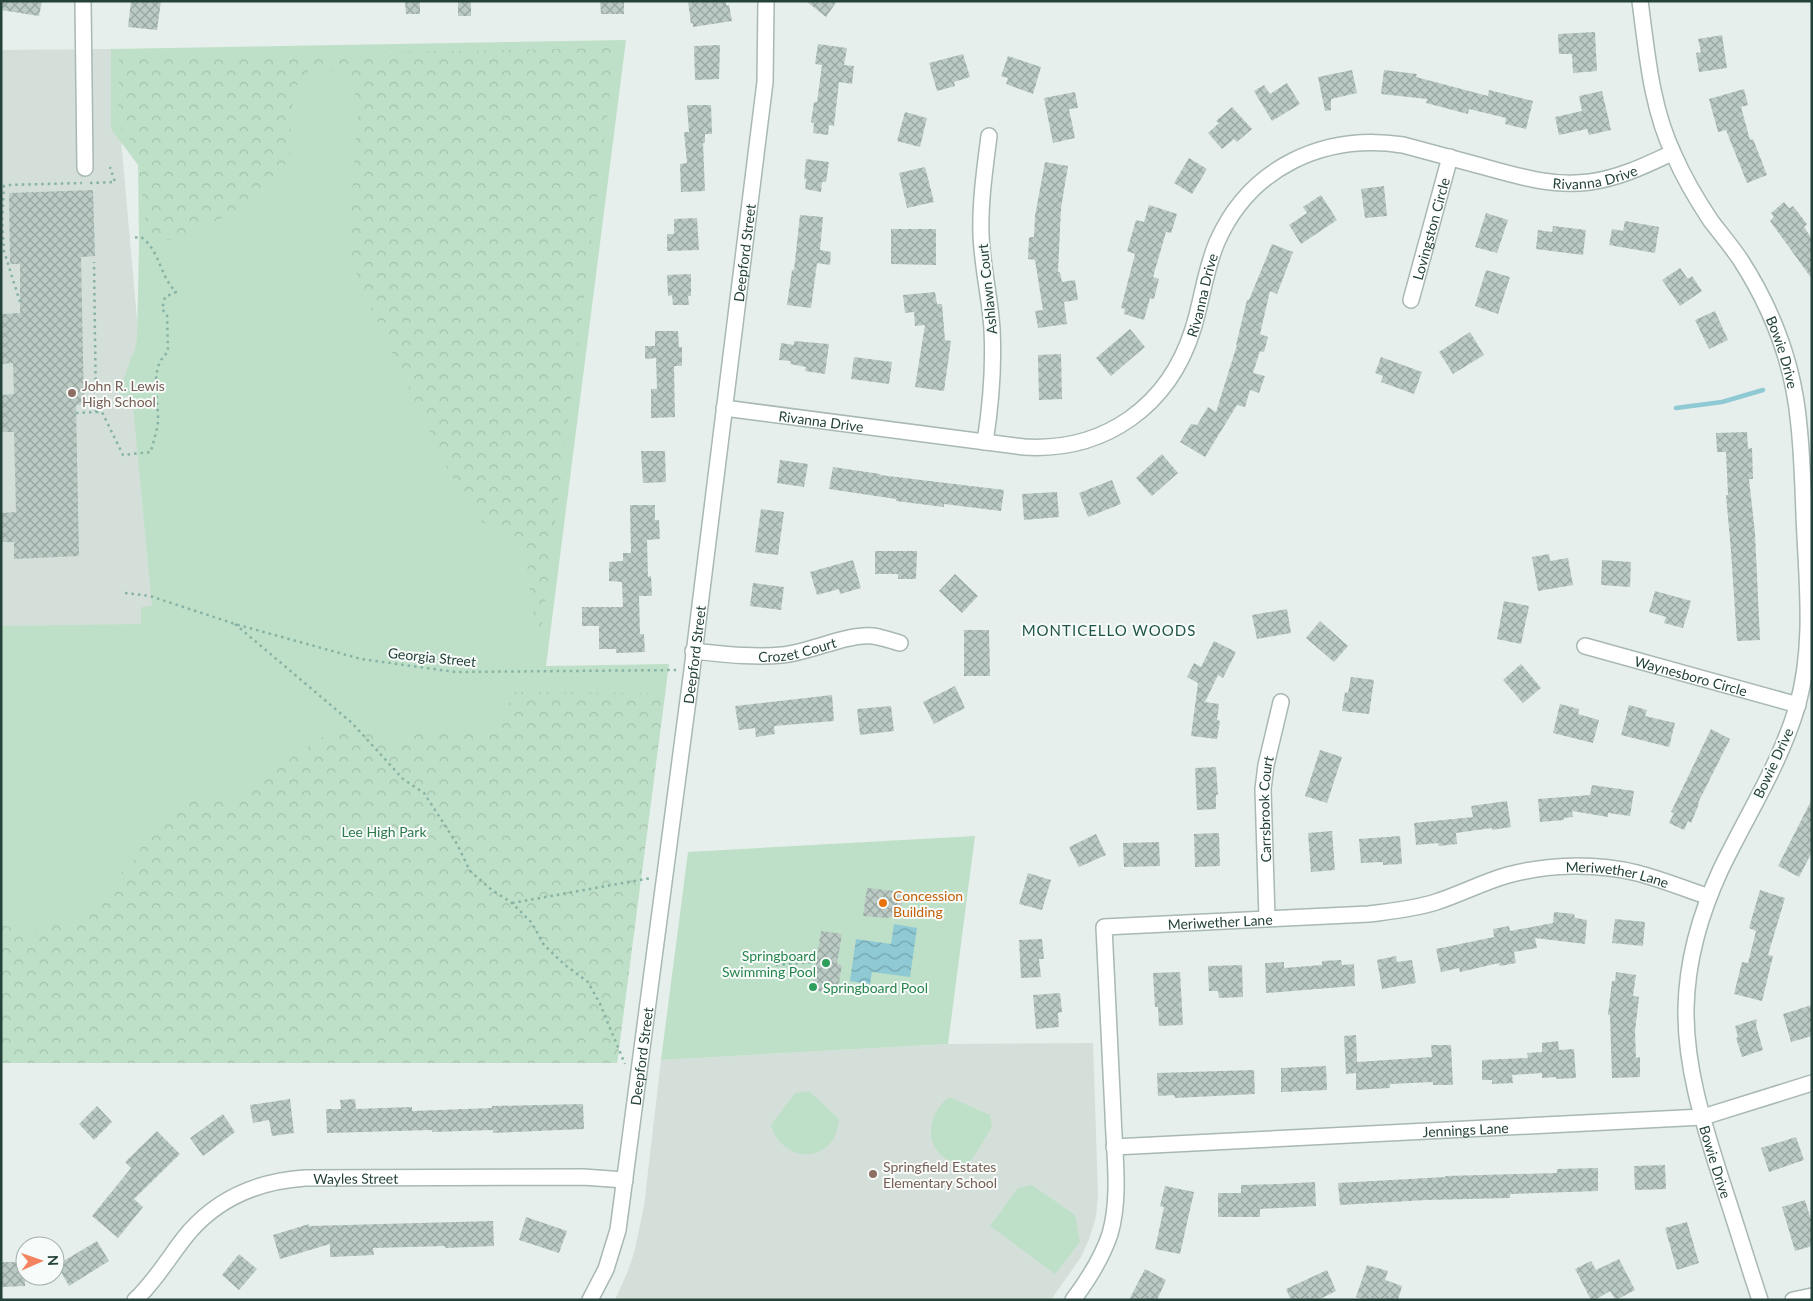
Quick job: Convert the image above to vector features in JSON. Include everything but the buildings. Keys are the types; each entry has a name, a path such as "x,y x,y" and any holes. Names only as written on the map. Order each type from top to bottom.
{"street":[{"path":"83,1 84,168"},
{"name":"Deepford Street","path":"590,1300 613,1252 625,1180 692,670 765,82 766,1"},
{"name":"Bowie Drive","path":"1640,1 1650,76 1658,114 1672,153 1696,197 1758,288 1784,349 1794,386 1799,424 1809,580 1808,651 1798,705 1784,745 1709,897 1694,946 1686,1004 1686,1032 1692,1077 1760,1300"},
{"name":"Ashlawn Court","path":"985,442 994,365 992,326 983,268 981,233 982,202 989,136"},
{"name":"Rivanna Drive","path":"724,408 1035,448 1072,444 1113,430 1131,419 1147,406 1170,380 1184,353 1193,329 1210,260 1226,224 1251,192 1267,177 1303,155 1324,148 1364,141 1403,144 1529,180 1571,184 1615,177 1631,172 1672,153"},
{"name":"Lovingston Circle","path":"1411,300 1450,157"},
{"name":"Crozet Court","path":"693,651 749,656 782,655 851,639 873,636 900,642"},
{"name":"Waynesboro Circle","path":"1585,646 1798,705"},
{"name":"Carrsbrook Court","path":"1267,918 1263,789 1266,765 1281,702"},
{"name":"Meriwether Lane","path":"1073,1300 1092,1274 1101,1256 1110,1233 1115,1209 1104,927 1369,914 1402,910 1436,902 1509,875 1536,869 1566,866 1603,867 1638,873 1709,897"},
{"name":"Jennings Lane","path":"1114,1147 1703,1117 1812,1083"},
{"name":"Wayles Street","path":"135,1300 190,1232 211,1211 241,1193 278,1181 305,1178 583,1177 625,1180"},
{"path":"1794,1300 1812,1296"}],"path":[{"path":"20,302 4,251 2,222 4,186 115,182 110,167"},
{"path":"76,413 102,412 123,455 151,452 158,422 156,373 158,364 168,352 167,315 162,309 165,297 176,292 170,286 150,243 141,237 131,238"},
{"path":"94,262 96,412"},
{"name":"Georgia Street","path":"125,593 150,596 235,624 361,659 455,672 692,670"},
{"path":"235,624 352,723 403,779 424,793 457,844 470,871 512,904 532,923 544,944 565,965 588,982 600,1004 626,1067"},
{"path":"512,904 665,876"},
{"path":"776,965 816,962"}],"shaded area":[{"name":"John R. Lewis High School","path":"113,49 174,736 1,738 1,50"},
{"name":"Springfield Estates Elementary School","path":"1093,1043 1098,1195 1096,1216 1090,1237 1081,1257 1051,1300 615,1300 634,1253 644,1206 661,1060 948,1044"}],"green space":[{"name":"Lee High Park","path":"626,40 546,666 669,664 617,1063 1,1063 1,626 141,624 142,607 152,606 132,395 123,396 119,393 132,355 134,354 137,339 138,165 111,129 111,49"},
{"path":"616,48 540,641 531,600 525,545 482,522 449,472 361,287 348,247 359,100 341,71 309,70 296,87 291,114 290,158 252,206 205,225 178,241 148,238 136,147 118,124 119,57"},
{"path":"515,692 665,693 617,1063 1,1063 1,923 20,933 89,917 106,889 134,860 156,823 185,796 236,795 336,728 371,728 389,749 418,729 477,732 498,725"},
{"name":"Springboard Pool","path":"975,836 948,1044 661,1060 688,852"},
{"path":"809,1091 839,1119 832,1141 824,1149 815,1153 797,1153 781,1143 771,1125 795,1093"},
{"path":"949,1097 990,1115 992,1127 969,1164 955,1162 944,1157 936,1150 932,1140 931,1129 934,1118 940,1107"},
{"path":"1032,1185 1075,1215 1080,1242 1055,1274 990,1226 1018,1188"}],"water":[{"path":"894,924 917,928 910,977 872,972 870,984 850,981 856,939 891,944"}],"waterway":[{"path":"1676,408 1722,402 1763,390"}],"place":[{"name":"John R. Lewis High School","path":"72,393"},
{"name":"Concession Building","path":"883,903"},
{"name":"Springboard Swimming Pool","path":"826,963"},
{"name":"Springboard Pool","path":"813,987"},
{"name":"Springfield Estates Elementary School","path":"873,1174"}],"district":[{"name":"MONTICELLO WOODS","path":"1109,630"}]}
